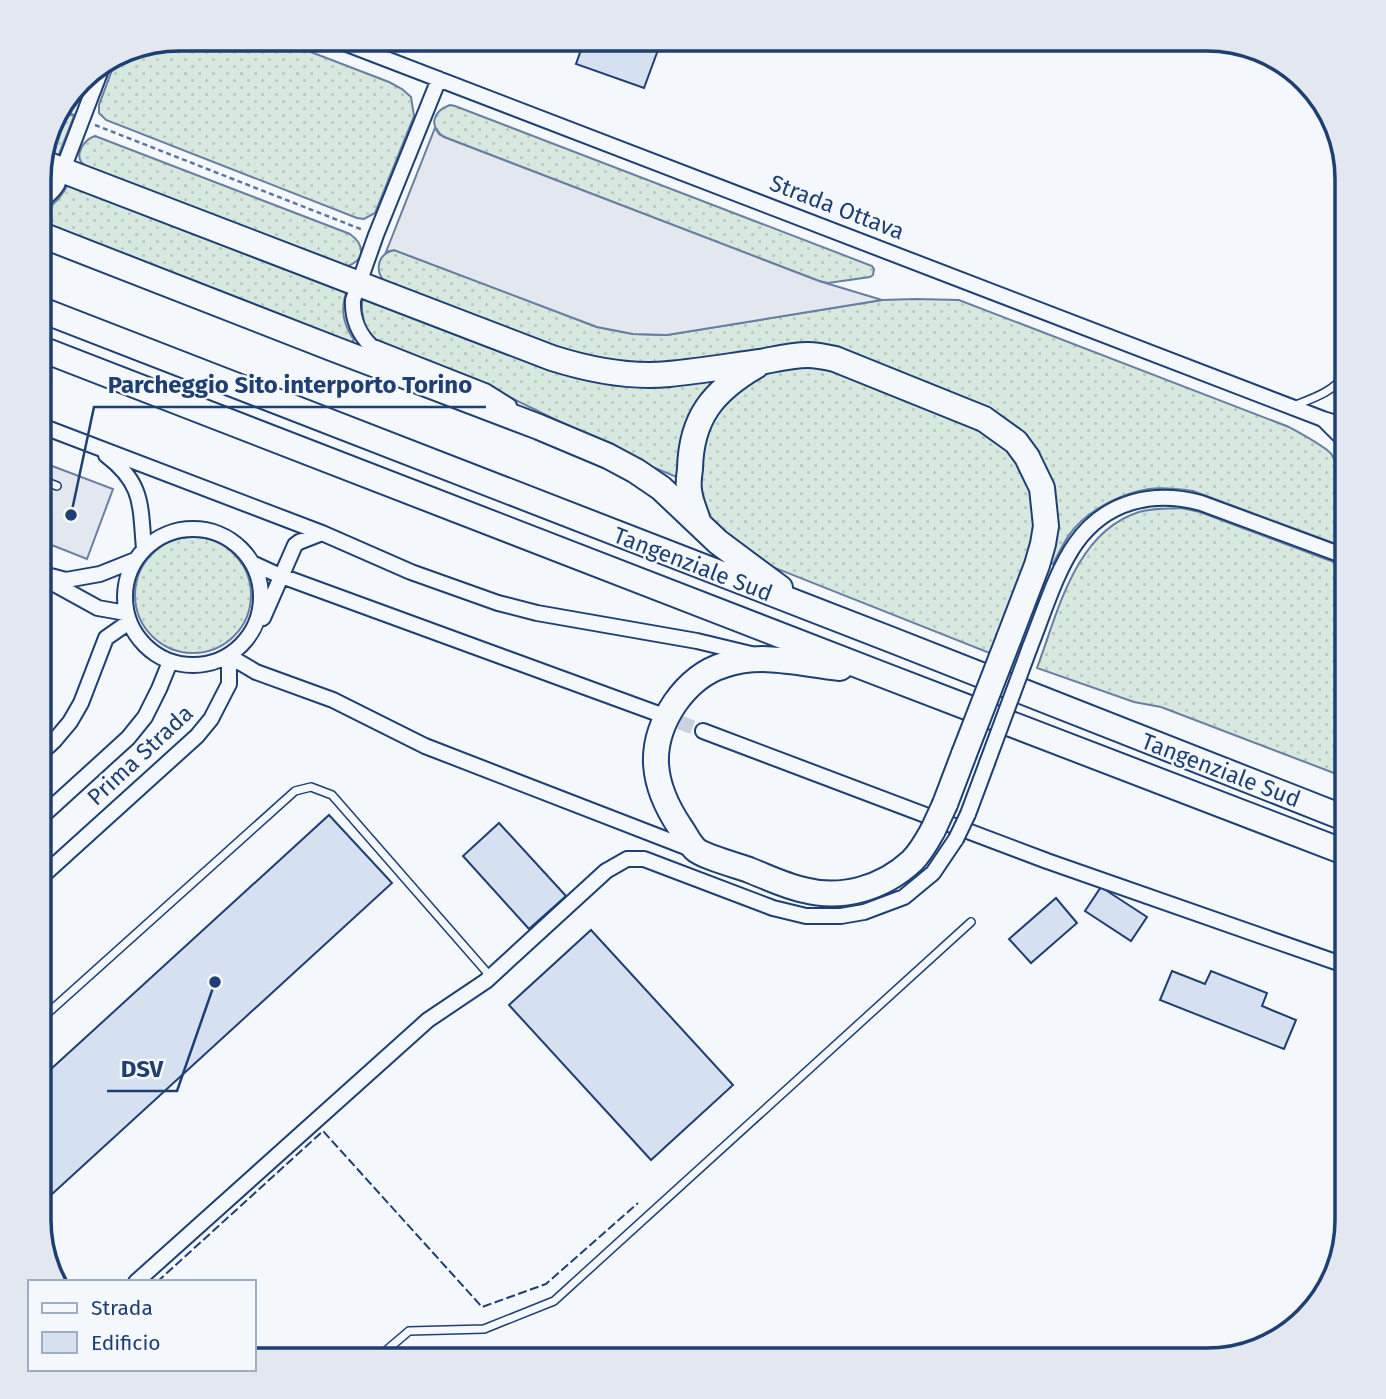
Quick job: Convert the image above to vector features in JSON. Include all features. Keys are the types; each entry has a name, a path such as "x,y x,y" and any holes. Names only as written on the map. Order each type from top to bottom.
{"highway":[{"path":"52,166 580,367 609,373 667,374 811,355 835,359 984,419 1016,442 1027,457 1042,488 1046,526 1020,643 964,754 945,804 945,835 901,870 875,885 842,893 821,894 802,890 696,850 660,792 656,772 659,735 664,720 682,692 699,677 722,665 745,659 771,659 878,673"},
{"path":"51,239 540,426 608,456 662,488 718,541 806,608"},
{"name":"Tangenziale Sud","path":"51,314 1335,814"},
{"name":"Tangenziale Sud","path":"51,353 1335,848"},
{"path":"698,522 689,490 690,451 695,431 714,397 737,377 765,361"}],"street":[{"name":"Strada Ottava","path":"367,51 1335,423"},
{"path":"439,79 376,235 352,310 358,329 372,346 485,391 540,426"},
{"path":"51,193 54,191 52,166 82,120 97,81"},
{"name":"Strada Ottava","path":"1323,419 1335,431"},
{"path":"51,429 322,533 411,572 498,603 537,613 697,641 771,659"},
{"path":"92,444 120,466 132,479 138,493 139,555 127,577 124,595 127,617 135,635 156,656 185,665 235,659 256,672 333,700 425,746 696,850"},
{"path":"138,1280 428,1020 491,977 606,872 626,859 645,859 773,908 806,916 841,916 864,912 904,897 933,873 945,835 968,814 987,763 1020,643 1076,543 1090,527 1111,511 1130,503 1163,497 1185,499 1335,552"},
{"path":"51,577 66,580 100,574 139,555 160,537 180,530 202,529 222,535 239,547 252,564 261,587 256,623 235,659"},
{"path":"243,644 265,615 295,545 322,533"},
{"path":"252,564 656,713"},
{"path":"51,581 98,608 127,617"},
{"name":"Prima Strada","path":"51,868 197,736 212,719 229,684 235,659 265,615"},
{"path":"51,744 70,722 81,703 106,638 127,617"},
{"name":"Prima Strada","path":"51,808 128,738 145,717 170,662"},
{"path":"703,731 1048,861 1335,961"}],"lane":[{"path":"1292,407 1327,393 1335,386"},
{"path":"51,484 57,486"},
{"path":"51,1009 295,791 311,787 331,795 491,977"},
{"path":"389,1348 409,1331 484,1329 554,1301 971,922"}],"path":[{"path":"82,120 376,235"}],"shaded area":[{"path":"308,51 402,89 411,97 414,116 375,213 364,219 106,120 99,113 99,105 112,70 154,53"},
{"path":"89,87 79,117 69,113"},
{"path":"450,105 872,266 873,275 828,283 819,281 444,137 434,124 436,115"},
{"path":"69,114 74,116 57,159 53,157 55,146"},
{"path":"435,128 444,137 819,281 882,300 667,335 633,334 597,327 394,250 386,252"},
{"path":"95,136 350,234 359,243 360,257 345,267 91,170 81,162 79,154 85,143"},
{"path":"69,182 347,290 344,316 354,340 350,343 51,227 51,206"},
{"path":"394,250 597,327 633,334 667,335 882,300 959,300 1289,427 1319,444 1335,461 1335,544 1193,491 1155,488 1127,495 1094,511 1069,535 1053,564 1049,562 1045,468 840,351 719,358 648,366 593,360 386,283 380,274 379,264 388,252"},
{"path":"364,295 550,368 723,374 679,478 489,387 385,347 366,331 362,311"},
{"path":"819,364 980,425 1004,442 1026,476 1036,515 1032,549 992,654 760,562 736,547 709,517 698,488 699,455 717,407 770,369"},
{"path":"51,466 113,489 87,559 51,545"},
{"path":"1181,508 1200,512 1335,563 1335,773 1161,707 1134,702 1037,668 1062,599 1084,555 1099,537 1117,522 1139,512"},
{"path":"193,537 215,542 234,554 246,573 251,595 246,617 234,636 215,648 193,653 171,648 152,636 140,617 135,595 140,573 152,554 171,542"}],"building":[{"path":"581,51 658,51 644,88 576,64"},
{"path":"329,815 392,883 51,1195 51,1069"},
{"path":"499,823 566,896 529,929 463,856"},
{"path":"1101,887 1147,917 1131,941 1085,911"},
{"path":"1056,898 1077,923 1031,963 1009,939"},
{"path":"591,930 733,1085 651,1160 509,1005"},
{"path":"1172,971 1205,984 1211,971 1267,993 1262,1006 1296,1020 1284,1049 1160,1000"}],"tunnel":[{"path":"660,715 703,731"}],"fence":[{"path":"159,1280 323,1131 482,1307 546,1284 638,1203"}],"place":[{"name":"Parcheggio Sito interporto Torino","path":"71,515"},
{"name":"DSV","path":"215,982"}]}
